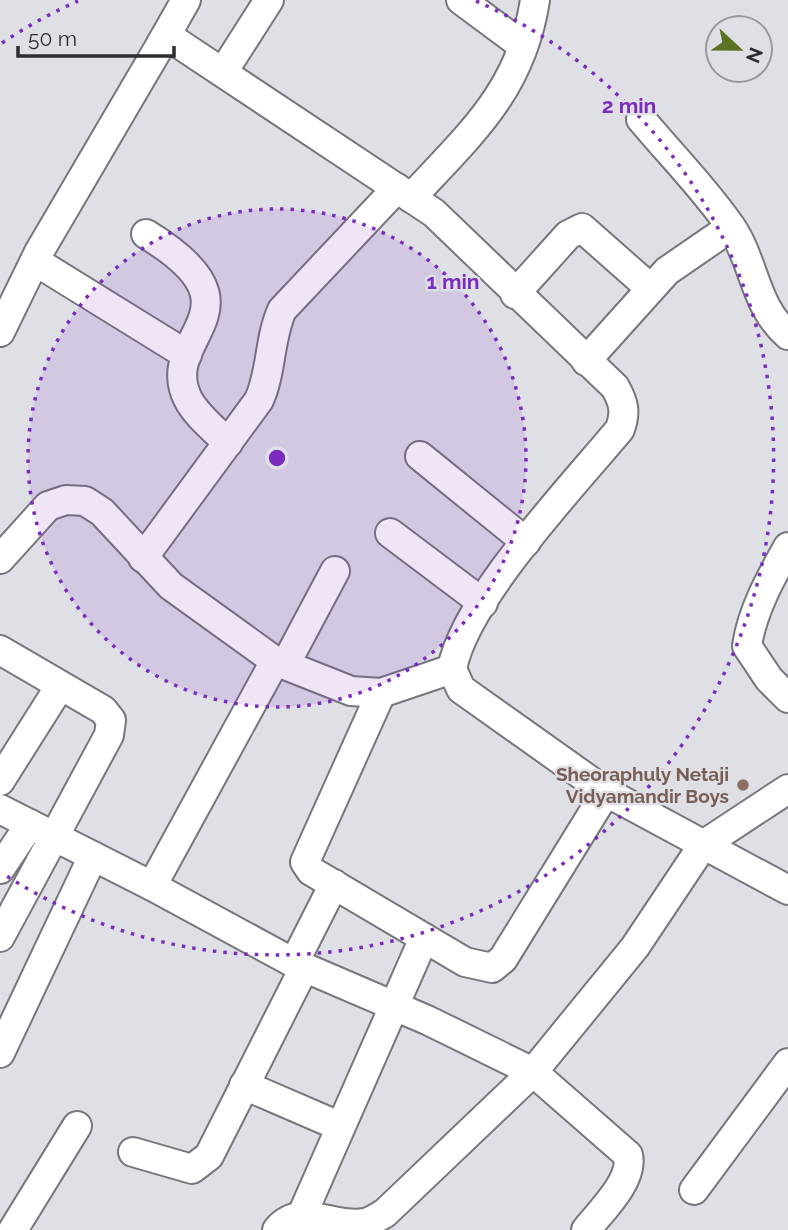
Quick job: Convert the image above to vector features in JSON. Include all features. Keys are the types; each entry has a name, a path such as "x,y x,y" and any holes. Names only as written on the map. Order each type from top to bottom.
{"street":[{"path":"0,332 35,261 186,0"},
{"path":"223,72 269,0"},
{"path":"461,0 523,46"},
{"path":"143,558 259,400 268,381 276,324 282,310 497,104 523,46 535,0"},
{"path":"161,44 175,41 434,213 515,294 615,387 624,402 625,415 620,429 526,542 483,603 463,633 452,669 461,690 606,792 788,890"},
{"path":"641,119 731,227 744,251 767,313 788,335"},
{"path":"586,361 650,288 681,260 731,227"},
{"path":"515,294 568,235 582,228 650,288"},
{"path":"146,234 168,247 192,270 207,298 206,312 187,355 184,388 188,399 228,443"},
{"path":"35,261 187,355"},
{"path":"420,456 526,542"},
{"path":"0,559 48,506 66,500 85,501 102,512 143,558 199,608 280,663 351,691 381,693 452,669"},
{"path":"390,533 483,603"},
{"path":"788,547 769,580 749,631 747,646 769,679 788,698"},
{"path":"152,886 335,571"},
{"path":"0,650 103,710 111,720 109,735 41,830 0,869"},
{"path":"0,781 60,686"},
{"path":"381,693 305,862 311,870 334,884 480,967 492,968 503,959 606,792"},
{"path":"277,1230 283,1223 302,1216 356,1224 367,1223 384,1213 533,1072 635,947 703,845 788,789"},
{"path":"0,809 299,965 533,1072 628,1155 631,1164 626,1176 586,1230"},
{"path":"0,937 41,830"},
{"path":"0,1053 93,856"},
{"path":"133,1152 192,1169 202,1164 209,1156 244,1085 334,884"},
{"path":"302,1216 339,1126 395,1007 424,937"},
{"path":"694,1190 788,1062"},
{"path":"244,1085 339,1126"},
{"path":"13,1230 77,1126"}],"place":[{"name":"Sheoraphuly Netaji Vidyamandir Boys","path":"743,785"}]}
